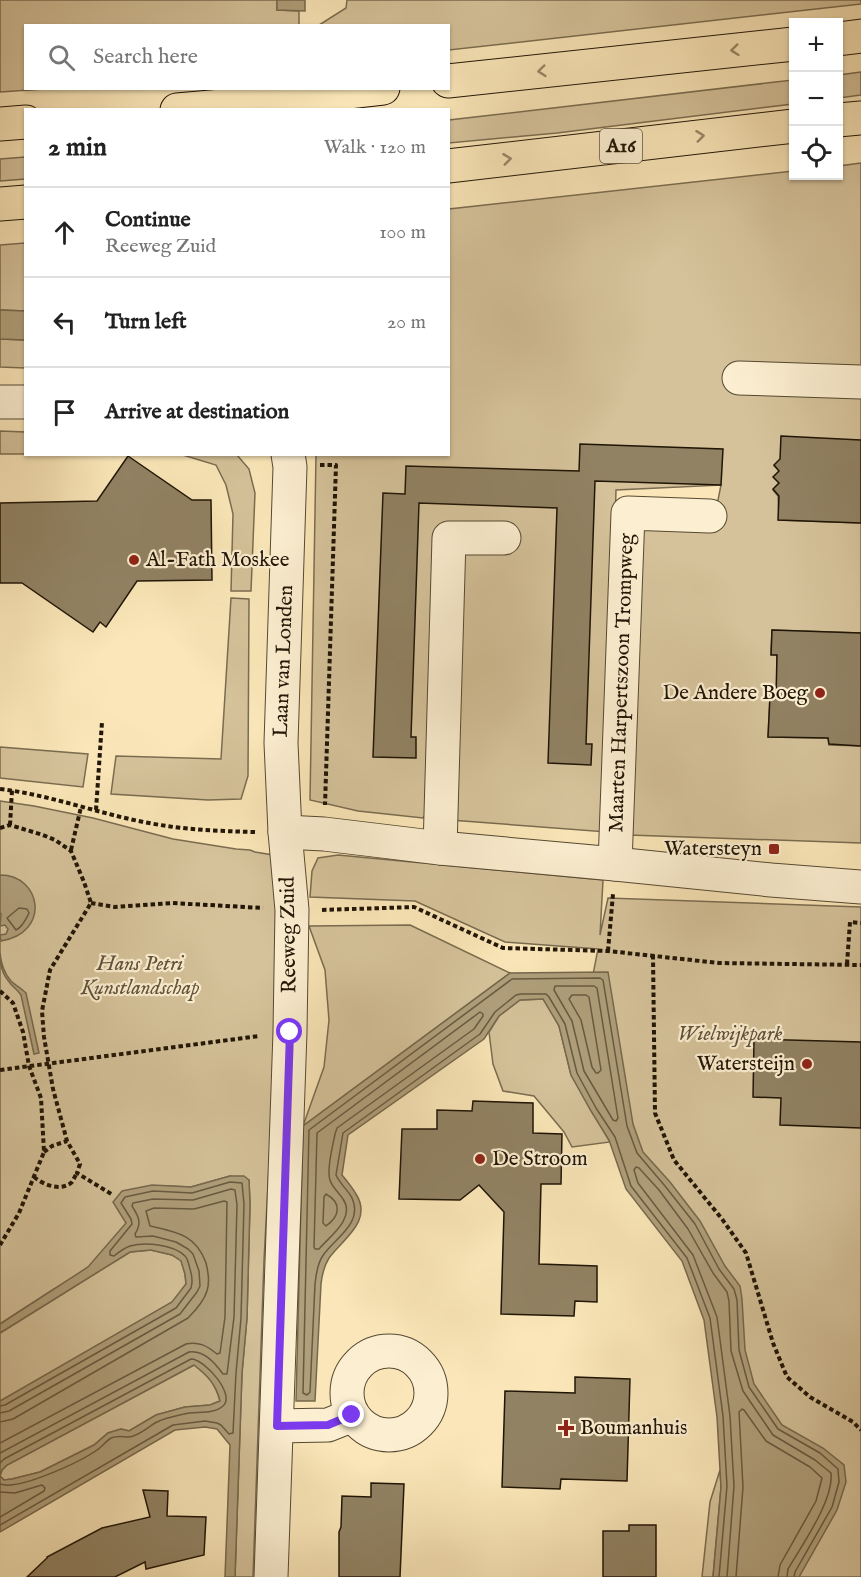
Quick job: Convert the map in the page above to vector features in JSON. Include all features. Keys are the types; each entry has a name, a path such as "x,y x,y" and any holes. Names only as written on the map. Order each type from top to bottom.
{"highway":[{"path":"843,38 861,36"},
{"path":"450,81 789,45"},
{"path":"200,108 365,90"},
{"path":"843,120 861,118"},
{"path":"0,124 24,122"},
{"name":"A16","path":"450,166 789,127"},
{"path":"0,204 24,202"}],"street":[{"path":"739,378 861,382"},
{"path":"0,402 24,402"},
{"name":"Laan van Londen","path":"285,832 281,743 290,468 299,460"},
{"name":"Maarten Harpertszoon Trompweg","path":"615,864 628,513 710,516"},
{"path":"440,848 449,538 504,538"},
{"name":"Maarten Harpertszoon Trompweg","path":"285,832 861,887"},
{"name":"Reeweg Zuid","path":"271,1577 290,1032 292,910 285,832"},
{"path":"277,1426 328,1425 352,1415"}],"path":[{"path":"299,460 336,465 324,834"},
{"path":"96,810 102,722"},
{"path":"0,789 43,796 147,823 192,830 285,832"},
{"path":"10,825 12,790"},
{"path":"71,851 81,807"},
{"path":"0,828 10,825 55,840 71,851 91,903 50,970 42,1011 53,1089 67,1141 80,1164 72,1182 65,1186 51,1186 41,1183 34,1177"},
{"path":"608,951 615,864"},
{"path":"91,903 115,907 172,903 292,910 414,907 503,948 608,951 719,963 861,965"},
{"path":"847,964 850,922 861,923"},
{"path":"653,956 656,1113 674,1161 722,1219 746,1253 773,1343 787,1377 810,1397 852,1422 861,1430"},
{"path":"0,990 13,1003 23,1032 29,1066 41,1098 44,1152 19,1213 0,1245"},
{"path":"0,1070 290,1032"},
{"path":"44,1152 52,1146 67,1141"},
{"path":"77,1173 113,1195"}],"green space":[{"path":"0,0 277,0 277,10 299,11 299,24 24,24 24,90 29,90 0,92"},
{"path":"347,0 861,0 861,4 450,50 450,24 321,24 346,8"},
{"path":"861,72 861,95 843,97 843,74"},
{"path":"789,80 789,104 557,133 450,143 450,120"},
{"path":"24,157 24,179 0,181 0,159"},
{"path":"861,163 861,441 780,460 774,466 780,471 779,483 773,490 778,496 779,520 861,523 861,633 772,630 771,654 777,655 777,696 770,697 768,737 828,738 829,745 861,746 861,843 629,835 638,518 714,520 721,485 616,490 607,832 450,820 432,806 423,818 358,811 310,800 316,456 450,456 450,209 789,171 789,180 843,180 843,165"},
{"path":"24,243 24,311 0,310 0,245"},
{"path":"0,339 24,340 24,368 0,367"},
{"path":"0,431 24,432 24,454 0,454"},
{"path":"186,456 238,456 249,469 255,493 251,591 231,591 233,514 226,485 216,465"},
{"path":"231,598 249,599 248,776 241,799 208,800 111,794 116,756 221,759"},
{"path":"0,747 88,754 83,787 0,778"},
{"name":"Hans Petri Kunstlandschap","path":"0,801 93,818 173,839 279,856 283,903 264,1260 253,1577 235,1577 242,1373 247,1318 249,1180 230,1176 191,1187 167,1186 87,1273 54,1289 0,1324"},
{"name":"Wielwijkpark","path":"338,855 603,880 600,935 608,898 861,907 861,1577 725,1577 754,1393 583,1026 598,949 505,942 415,901 310,897 312,871 318,858"},
{"path":"410,925 510,973 303,1126 324,1067 329,1020 325,970 309,926"},
{"path":"544,999 559,1026 571,1075 610,1142 572,1147 564,1132 534,1096 503,1091 493,1064 489,1032 499,1016 520,1000"},
{"path":"151,1250 172,1255 181,1260 186,1284 173,1302 0,1401 0,1333 130,1252"},
{"path":"194,1365 210,1380 220,1401 156,1415 129,1431 121,1429 108,1433 94,1445 40,1472 4,1480 0,1476 7,1465"},
{"path":"720,1470 721,1487 713,1577 702,1577 710,1502"}],"water":[{"path":"277,0 305,0 305,11 277,10"},
{"path":"0,310 24,311 24,340 0,339"},
{"path":"0,875 14,878 25,884 32,894 35,905 34,917 28,927 17,936 1,941 0,935 6,934 8,929 5,925 0,926"},
{"path":"0,953 3,968 9,978 26,993 39,1053 34,1054 21,995 5,976 1,965"},
{"path":"608,972 633,1124 643,1152 700,1221 725,1266 740,1286 745,1350 754,1384 782,1425 823,1448 844,1465 846,1482 837,1510 799,1577 713,1577 721,1487 717,1417 704,1320 682,1261 626,1189 609,1140 571,1075 559,1026 543,999 520,1000 499,1016 484,1039 348,1135 342,1175 356,1194 361,1213 354,1229 329,1258 323,1274 315,1401 296,1401 303,1126 510,973"},
{"path":"230,1176 244,1176 249,1180 247,1318 242,1373 235,1577 225,1577 230,1445 217,1429 205,1427 175,1430 0,1532 0,1401 172,1302 186,1284 181,1261 172,1255 151,1250 130,1252 0,1333 0,1324 88,1267 126,1223 113,1202 122,1191 152,1185 191,1187","holes":["194,1365 210,1380 218,1395 220,1401 210,1405 185,1407 156,1415 129,1431 121,1429 108,1433 94,1445 40,1472 4,1480 0,1476 7,1465"]}],"building":[{"path":"781,436 861,440 861,523 778,520 779,496 773,489 779,483 773,477 779,471 774,465 780,459"},
{"path":"580,444 723,449 721,485 595,481 586,744 592,744 591,765 548,763 557,508 419,503 411,737 416,737 416,758 373,757 383,493 405,494 406,466 579,471"},
{"name":"Al-Fath Moskee","path":"128,456 192,500 211,500 212,580 137,581 106,627 100,622 93,632 22,583 0,583 0,503 97,501"},
{"path":"772,630 861,633 861,746 829,744 828,738 768,737 770,696 776,696 777,655 771,655"},
{"name":"Watersteijn","path":"754,1039 861,1042 861,1128 780,1125 781,1098 753,1097"},
{"path":"473,1101 533,1103 533,1133 562,1134 561,1184 541,1184 539,1264 597,1266 597,1302 575,1301 574,1316 501,1314 504,1212 479,1185 460,1200 399,1199 402,1129 437,1129 437,1110 472,1111"},
{"name":"Boumanhuis","path":"575,1377 630,1379 627,1481 561,1479 560,1489 502,1487 505,1391 575,1393"},
{"path":"371,1483 404,1484 400,1577 339,1577 342,1496 371,1497"},
{"path":"143,1490 168,1491 167,1516 206,1517 204,1555 146,1569 145,1562 115,1577 27,1577 47,1557 102,1528 150,1517"},
{"path":"629,1525 656,1525 656,1577 603,1577 603,1531 629,1531"}],"place":[{"name":"Al-Fath Moskee","path":"134,560"},
{"name":"De Andere Boeg","path":"820,693"},
{"name":"Watersteyn","path":"774,849"},
{"name":"Watersteijn","path":"807,1064"},
{"name":"De Stroom","path":"480,1159"},
{"name":"Boumanhuis","path":"566,1428"}],"route":[{"path":"290,1032 277,1426 328,1425 352,1415"}]}
